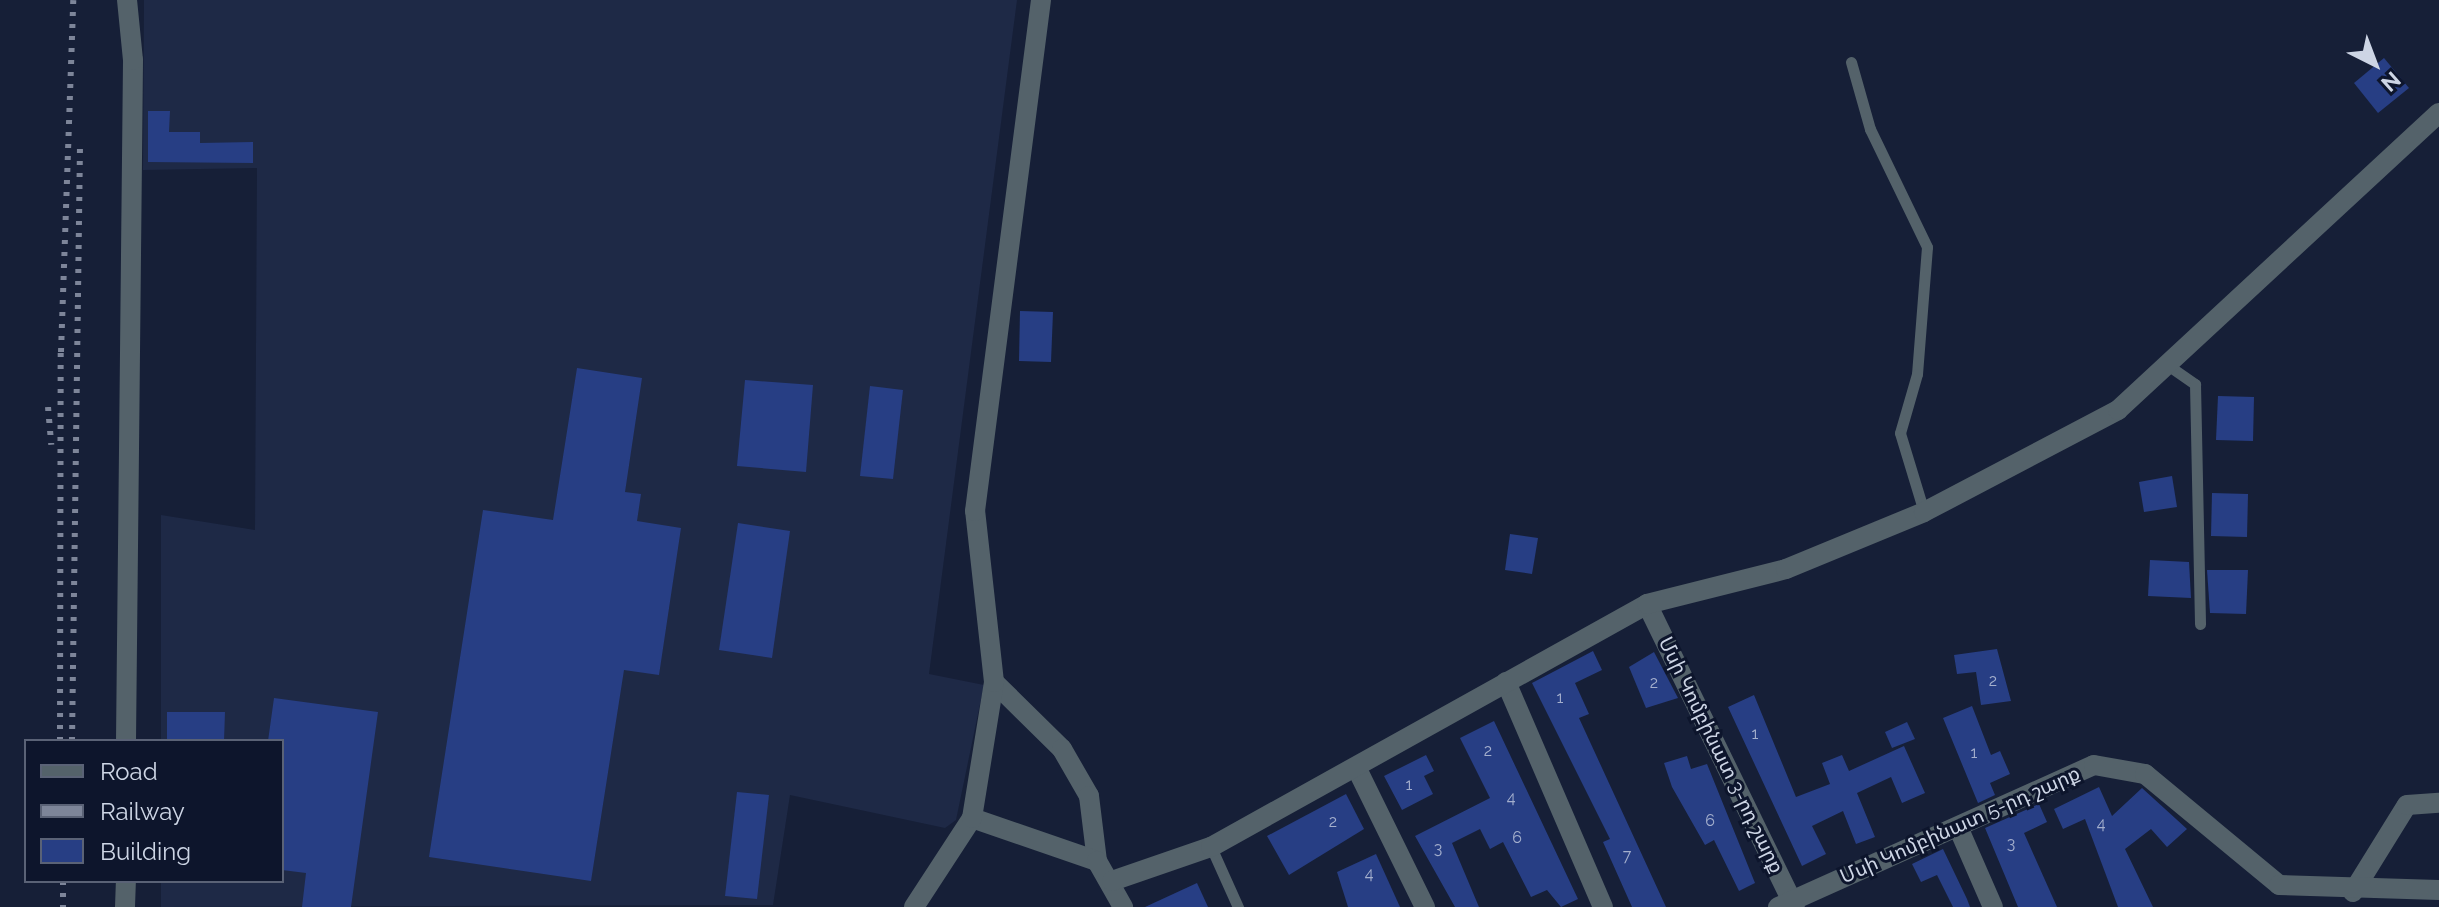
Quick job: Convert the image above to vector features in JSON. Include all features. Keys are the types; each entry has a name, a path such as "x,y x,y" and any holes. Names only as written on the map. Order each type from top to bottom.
{"street":[{"path":"126,739 133,60 127,0"},
{"path":"914,907 964,819 994,682 975,511 1041,0"},
{"path":"1112,881 1211,847 1357,769 1647,604 1786,569 1924,512 2118,410 2439,113"},
{"name":"Մսի Կոմբինատ 3-րդ շարք","path":"1647,604 1788,905"},
{"path":"994,682 1062,749 1089,796 1097,861 1112,881 1123,907"},
{"path":"1506,682 1603,907"},
{"name":"Մսի Կոմբինատ 5-րդ շարք","path":"1788,905 2094,765 2123,765 2194,812 2263,878 2296,889 2353,892 2439,890"},
{"path":"1357,769 1425,907"},
{"path":"2353,892 2407,805 2439,803"},
{"path":"964,819 1097,861"},
{"path":"1958,827 1993,907"},
{"path":"125,907 126,883"}],"lane":[{"path":"1851,62 1870,129 1927,247 1917,374 1900,433 1924,512"},
{"path":"2169,366 2195,384 2200,624"},
{"path":"1211,847 1238,907"}],"shaded area":[{"path":"144,0 1017,0 929,674 984,685 956,820 945,828 790,795 773,905 161,907 161,883 284,883 284,739 161,739 161,515 255,530 257,168 143,170"}],"building":[{"path":"2384,58 2409,88 2378,113 2354,83"},
{"path":"148,111 170,111 169,132 200,132 200,143 253,142 253,163 148,162"},
{"path":"1020,311 1053,312 1051,362 1019,361"},
{"path":"577,368 642,378 625,492 641,494 637,521 681,528 659,675 624,670 591,881 429,857 483,510 553,520"},
{"path":"745,380 813,385 806,472 737,466"},
{"path":"870,386 903,390 893,479 860,476"},
{"path":"2218,396 2254,397 2253,441 2216,440"},
{"path":"2172,476 2177,507 2144,512 2139,482"},
{"path":"2212,493 2248,494 2247,537 2211,536"},
{"path":"738,523 790,531 772,658 719,650"},
{"path":"1510,534 1538,538 1532,574 1505,570"},
{"path":"2150,560 2189,562 2191,598 2148,596"},
{"path":"2207,570 2248,570 2246,614 2210,613"},
{"path":"1997,649 2011,701 1981,705 1976,672 1957,674 1954,655"},
{"path":"1593,651 1602,670 1575,683 1589,714 1579,718 1666,907 1632,907 1603,842 1610,839 1532,683"},
{"path":"1654,652 1678,698 1646,708 1629,667"},
{"path":"1754,695 1796,797 1830,784 1822,763 1842,755 1849,771 1904,746 1925,793 1902,803 1891,777 1857,793 1875,837 1856,844 1843,811 1812,826 1826,854 1802,866 1728,707"},
{"path":"274,698 378,712 351,907 302,907 306,873 284,870 284,739 268,739"},
{"path":"1972,706 1991,755 2000,751 2010,774 1990,783 1995,795 1978,803 1943,718"},
{"path":"167,712 225,712 224,739 167,739"},
{"path":"1494,721 1578,899 1561,907 1547,890 1531,897 1503,842 1490,849 1480,829 1452,843 1479,907 1455,907 1415,836 1490,798 1460,738"},
{"path":"1907,722 1915,739 1892,748 1885,732"},
{"path":"1426,755 1434,771 1424,776 1433,794 1402,810 1384,776"},
{"path":"1687,756 1691,769 1707,764 1755,883 1739,891 1714,840 1705,845 1672,787 1664,763"},
{"path":"2099,787 2112,816 2142,788 2187,829 2167,847 2151,829 2125,849 2153,907 2118,907 2085,819 2063,829 2054,809"},
{"path":"737,792 769,795 757,899 725,896"},
{"path":"1346,794 1364,829 1289,875 1267,836"},
{"path":"2039,804 2047,822 2024,833 2057,907 2018,907 1985,828"},
{"path":"1943,849 1970,907 1953,907 1937,875 1921,882 1912,864"},
{"path":"1376,854 1400,907 1348,907 1337,872"},
{"path":"1197,883 1208,907 1145,907"}],"railway":[{"path":"60,739 61,352 73,0"},
{"path":"72,739 80,145"},
{"path":"48,407 51,445"},
{"path":"63,883 63,907"}]}
